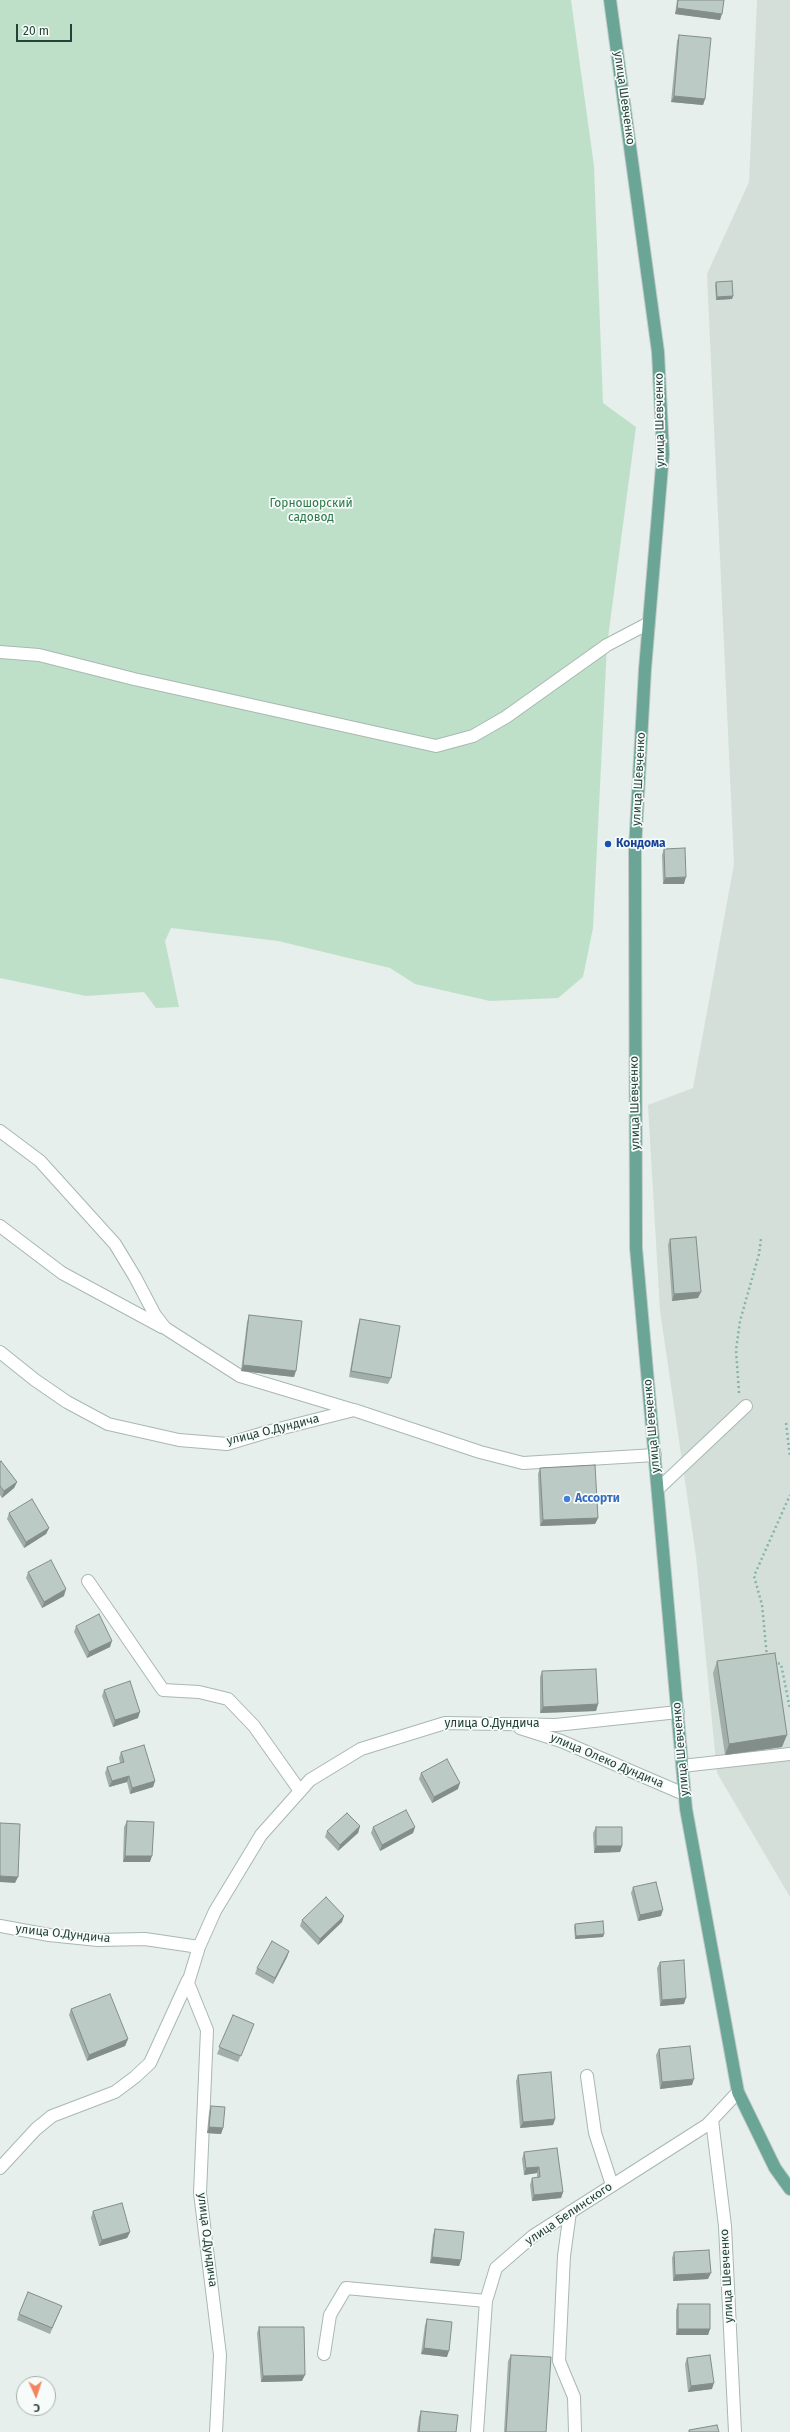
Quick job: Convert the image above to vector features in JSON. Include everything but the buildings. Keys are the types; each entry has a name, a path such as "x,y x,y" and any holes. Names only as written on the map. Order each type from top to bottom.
{"main road":[{"name":"улица Шевченко","path":"610,0 658,352 663,454 649,623 635,849 634,1057 636,1248 678,1712 684,1794 738,2092 775,2168 790,2189"}],"street":[{"path":"0,652 39,655 134,679 436,746 473,736 506,717 607,645 649,623"},
{"name":"улица О.Дундича","path":"0,1131 40,1161 115,1244 135,1277 154,1315 165,1328"},
{"name":"улица О.Дундича","path":"0,1226 62,1273 165,1328 240,1376 354,1410 480,1452 523,1463 655,1455"},
{"name":"улица О.Дундича","path":"0,1352 54,1393 108,1424 179,1440 227,1444 267,1432 354,1410"},
{"path":"658,1489 743,1408"},
{"path":"88,1581 163,1690 199,1692 228,1699 254,1726 300,1791"},
{"name":"улица О.Дундича","path":"1,2169 36,2129 52,2116 115,2092 135,2078 150,2063 188,1980 199,1947 215,1911 261,1835 310,1780 361,1749 444,1723 556,1725 678,1712"},
{"name":"улица Олеко Дундича","path":"506,1723 561,1741 684,1794"},
{"path":"682,1766 790,1754"},
{"name":"улица О.Дундича","path":"0,1926 7,1929 49,1935 98,1940 145,1939 199,1947"},
{"name":"улица О.Дундича","path":"188,1980 207,2030 200,2193 220,2355 216,2432"},
{"path":"587,2076 595,2134 612,2185"},
{"name":"улица Белинского","path":"477,2432 486,2301 496,2268 533,2236 712,2120 738,2092"},
{"name":"улица Шевченко","path":"712,2120 725,2226 734,2432"},
{"path":"570,2212 564,2256 559,2361 574,2398 575,2432"},
{"path":"324,2354 330,2315 346,2288 486,2301"}],"path":[{"path":"743,1408 736,1350 740,1321 759,1254 761,1239"},
{"path":"786,1423 790,1457"},
{"path":"768,1659 762,1605 754,1576 790,1494"},
{"path":"760,1660 768,1659 781,1664 790,1709"}],"shaded area":[{"path":"757,0 790,0 790,1897 717,1773 696,1556 660,1311 648,1105 693,1088 734,864 707,274 749,182"}],"green space":[{"name":"Горношорский садовод","path":"0,0 571,0 594,166 603,403 636,427 607,645 593,928 583,977 558,998 490,1001 415,984 390,968 278,941 171,928 165,941 179,1007 156,1008 144,992 86,996 0,978"}],"place":[{"name":"Кондома","path":"608,844"},
{"name":"Ассорти","path":"567,1499"}]}
